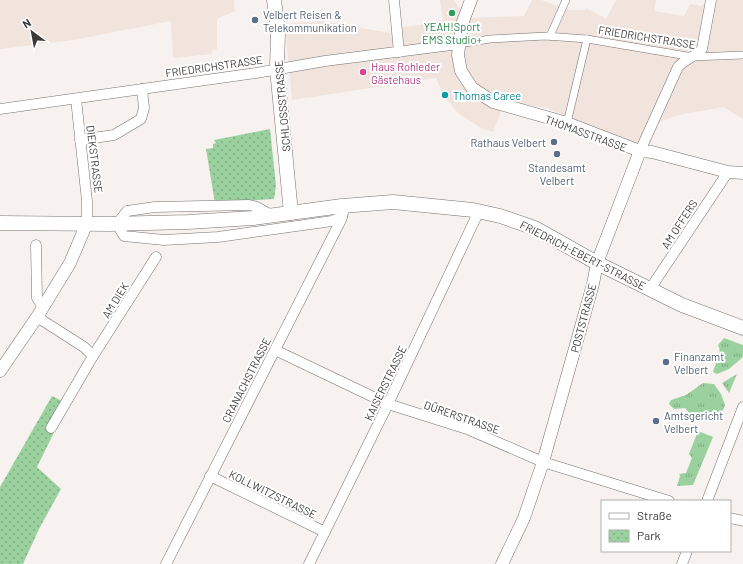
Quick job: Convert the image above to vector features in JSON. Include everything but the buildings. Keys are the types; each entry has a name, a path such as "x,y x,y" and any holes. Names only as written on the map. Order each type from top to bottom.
{"main road":[{"name":"SCHLOSSSTRASSE","path":"274,0 278,31 277,69 291,213"},
{"name":"FRIEDRICH-EBERT-STRASSE","path":"0,223 117,224 253,218 291,213 343,211 393,202 479,211 518,221 535,228 597,263 650,289 692,309 743,328"}],"street":[{"path":"394,0 399,52"},
{"name":"THOMASSTRASSE","path":"471,0 465,12 459,44 459,60 461,71 467,83 477,92 493,102 567,123 640,152 652,152 728,172 743,173"},
{"path":"550,36 566,0"},
{"name":"POSTSTRASSE","path":"502,564 524,518 543,462 593,284 597,263 640,152 678,67 682,61 693,57 702,49 705,43 711,0"},
{"name":"FRIEDRICHSTRASSE","path":"0,108 76,99 490,39 550,36 587,39 693,57 727,60 739,58"},
{"name":"FRIEDRICHSTRASSE","path":"567,123 587,39"},
{"path":"80,140 114,135 141,119 144,108 142,89"},
{"name":"DIEKSTRASSE","path":"76,99 88,201 87,223"},
{"name":"AM OFFERS","path":"650,289 728,172"},
{"path":"117,224 127,211 155,207 249,205 257,207 273,216"},
{"name":"FRIEDRICH-EBERT-STRASSE","path":"117,224 124,236 130,238 164,240 238,235 332,221 343,211"},
{"name":"CRANACHSTRASSE","path":"166,564 275,350 343,211"},
{"name":"KAISERSTRASSE","path":"309,564 388,404 479,211"},
{"path":"238,235 250,224 253,218"},
{"path":"0,371 40,312 70,263 87,223"},
{"path":"36,246 37,298 40,312 93,356"},
{"name":"AM DIEK","path":"51,428 93,356 156,257"},
{"name":"DÜRERSTRASSE","path":"275,350 388,404 467,429 543,462 666,500"},
{"path":"707,500 743,407"},
{"name":"KOLLWITZSTRASSE","path":"210,476 325,532"},
{"path":"731,518 743,521"},
{"path":"682,564 687,552"}],"shaded area":[{"path":"0,0 234,0 235,11 217,19 217,49 211,51 212,54 173,58 171,21 73,40 0,49"},
{"path":"440,0 454,0 467,18 524,16 532,0 541,0 570,10 585,10 586,8 606,19 616,0 656,0 654,11 684,16 690,4 702,6 707,0 743,0 743,119 723,107 678,115 662,121 638,145 547,108 505,101 493,132 483,129 458,113 444,96 436,78 292,100 285,24 323,21 390,33 402,27 436,23 436,21 443,20"}],"green space":[{"path":"270,129 276,186 274,199 215,203 206,149 213,148 213,144 216,143 214,140"},
{"path":"724,338 743,345 743,357 729,369 717,374 713,372 720,352 718,345"},
{"path":"737,374 729,393 722,383"},
{"path":"703,383 714,384 721,394 725,405 718,422 708,417 700,416 696,421 685,408 674,409 669,404 671,400 686,395"},
{"path":"52,396 68,404 37,467 61,489 39,529 23,564 0,564 0,487"},
{"path":"698,431 713,437 693,485 677,486 680,476 679,474 686,473 692,458 689,454"}],"place":[{"name":"YEAH!Sport EMS Studio+","path":"452,13"},
{"name":"Velbert Reisen & Telekommunikation","path":"255,20"},
{"name":"Haus Rohleder Gästehaus","path":"363,72"},
{"name":"Thomas Caree","path":"445,95"},
{"name":"Rathaus Velbert","path":"554,142"},
{"name":"Standesamt Velbert","path":"557,154"},
{"name":"Finanzamt Velbert","path":"666,362"},
{"name":"Amtsgericht Velbert","path":"656,421"}]}
